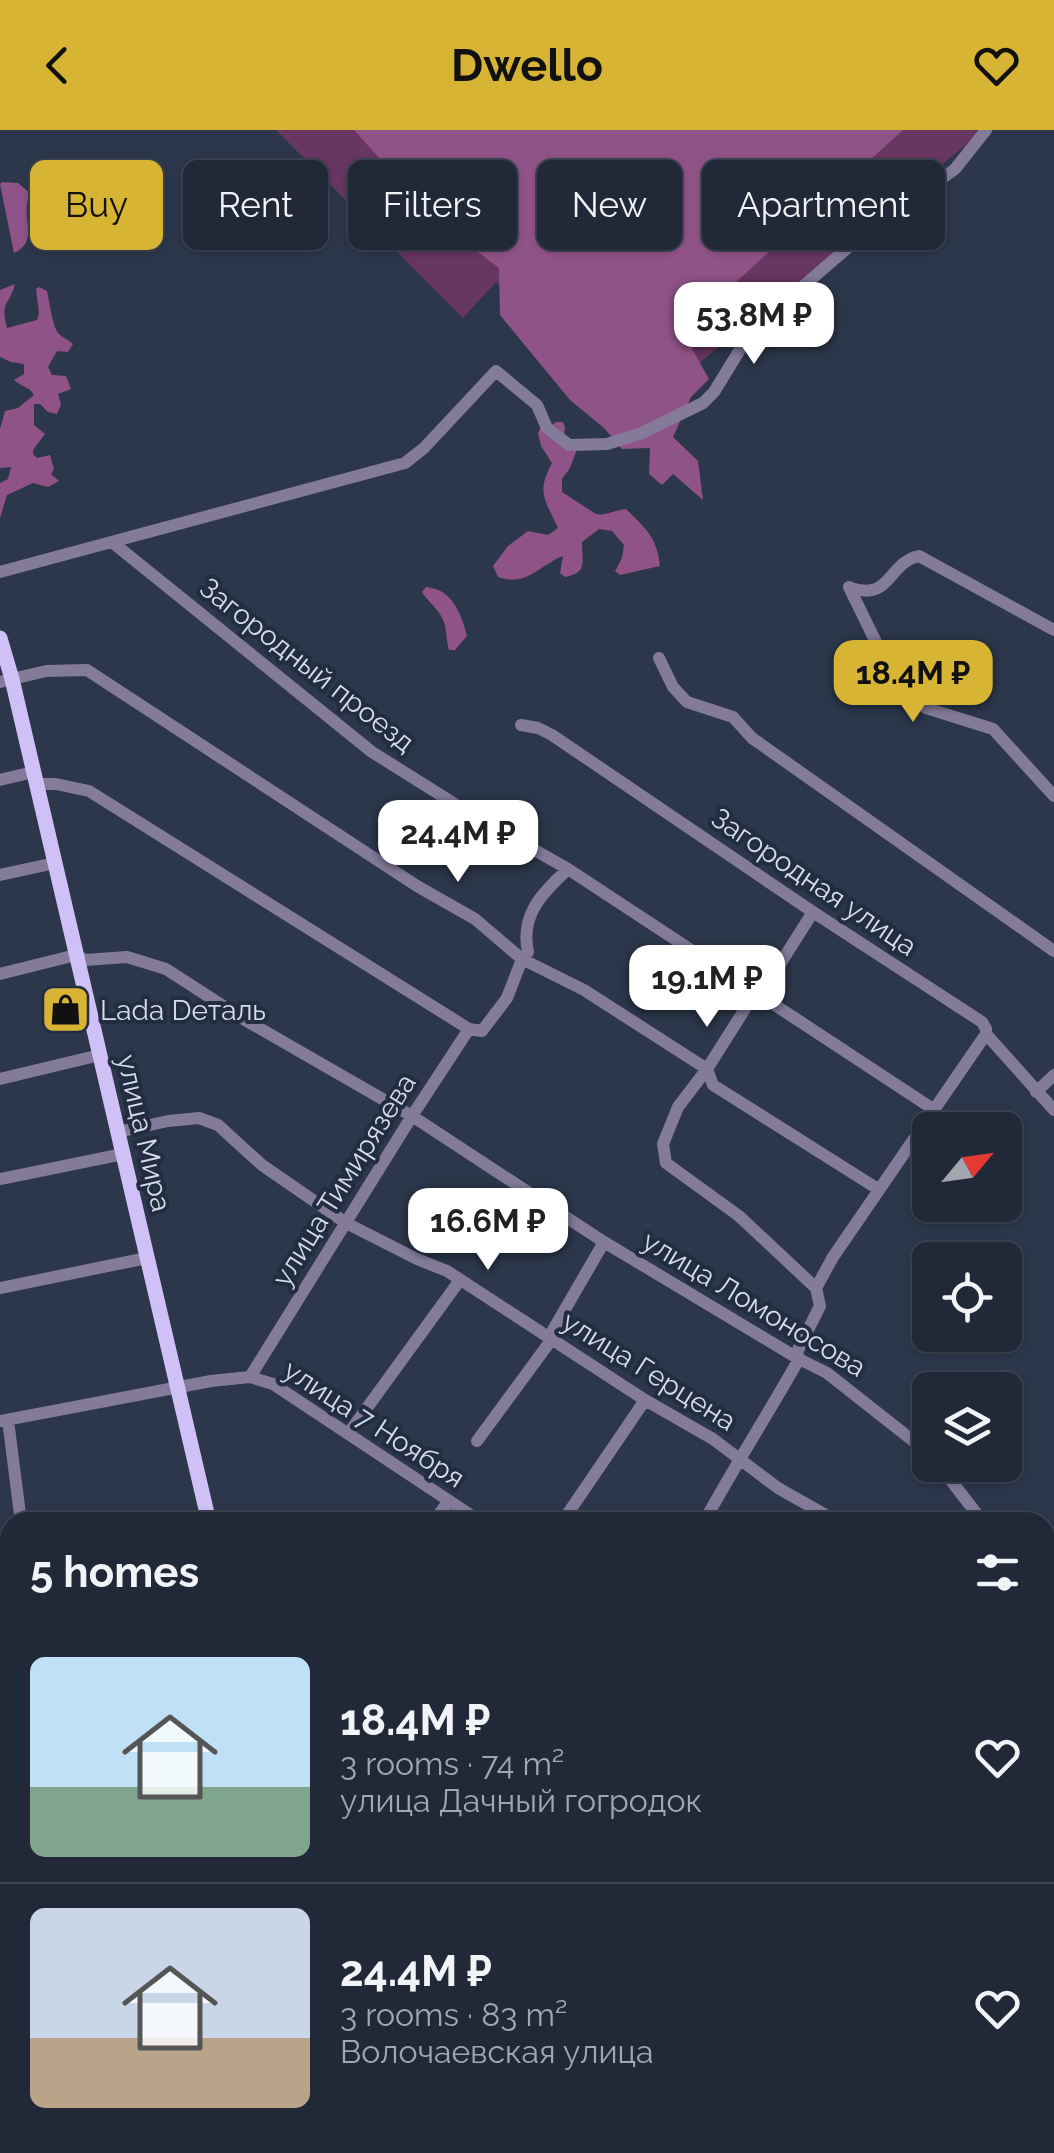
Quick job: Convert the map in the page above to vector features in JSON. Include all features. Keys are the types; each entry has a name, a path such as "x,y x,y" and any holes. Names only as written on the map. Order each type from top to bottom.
{"main road":[{"name":"улица Мира","path":"0,638 6,681 35,778 208,1512"}],"street":[{"path":"0,572 405,463 496,371 537,404 547,428 569,445 606,444 642,434 703,403 714,392 752,330 851,245 955,169 986,130"},
{"name":"Загородный проезд","path":"112,542 372,752 568,870 933,1109"},
{"path":"1054,630 918,556 906,559 884,586 863,593 849,587 897,685 926,708 992,729 1054,796"},
{"path":"659,658 672,686 687,702 733,717 752,738 1054,952"},
{"path":"6,681 46,672 87,670 418,886 475,919 522,959 584,990 707,1069 713,1085 878,1189"},
{"name":"Загородная улица","path":"521,726 552,735 982,1022 986,1034 1054,1110"},
{"path":"0,780 35,778 89,791 469,1029"},
{"path":"0,875 55,863"},
{"name":"улица Тимирязева","path":"250,1377 469,1029 482,1031 507,998 528,952 524,934 532,911 568,870"},
{"path":"709,1512 799,1359 798,1352 820,1306 816,1288 739,1216 666,1162 664,1144 678,1107 755,993 768,984 813,912"},
{"name":"улица Ломоносова","path":"0,974 76,956 85,960 128,956 166,969 245,1020 412,1116 604,1242 827,1373 912,1440"},
{"path":"816,1288 878,1189 986,1034"},
{"path":"0,1079 100,1055"},
{"path":"1036,1092 1054,1075"},
{"name":"улица Герцена","path":"118,1132 199,1118 218,1125 262,1164 346,1223 447,1272 713,1439 778,1488 820,1512"},
{"path":"0,1179 123,1154"},
{"path":"477,1441 552,1339 553,1330 604,1242"},
{"path":"0,1288 147,1258"},
{"path":"348,1434 460,1280"},
{"name":"улица 7 Ноября","path":"4,1421 250,1377 273,1384 466,1512"},
{"path":"569,1512 646,1400"},
{"path":"4,1421 19,1512"},
{"path":"952,1482 974,1512"},
{"path":"441,1512 449,1501"}],"shaded area":[{"path":"276,130 977,130 972,140 945,162 702,160 702,250 837,250 632,418 496,282 463,318 395,250 517,250 517,160 348,160 348,202 328,182 328,160 306,160"},
{"path":"354,130 903,130 870,160 702,160 702,250 771,250 682,331 709,379 691,397 673,437 698,461 703,500 673,474 662,485 649,474 650,448 622,449 570,400 500,315 499,268 475,250 517,250 517,160 381,160"},
{"path":"18,183 30,193 28,235 22,248 14,253 0,184"},
{"path":"15,284 5,308 7,328 37,320 36,289 47,291 57,331 73,344 68,352 57,351 48,367 52,375 66,376 71,389 58,394 61,405 57,414 34,404 34,425 45,434 33,454 37,458 50,455 54,469 51,474 59,481 48,487 33,483 7,495 0,518 0,483 8,479 11,467 0,468 0,429 5,411 18,408 34,395 14,380 24,374 24,364 0,357 0,290"},
{"path":"563,422 564,435 577,449 562,479 562,492 596,514 626,509 653,540 660,566 620,575 615,571 624,545 612,531 599,529 582,542 582,566 572,575 565,577 560,573 563,556 525,577 498,577 493,566 508,546 528,531 548,535 558,528 543,489 552,463 538,433 541,427"},
{"path":"426,587 443,592 458,611 467,636 455,650 449,650 442,618 422,592"}],"place":[{"name":"Lada Dеталь","path":"65,1010"}]}
